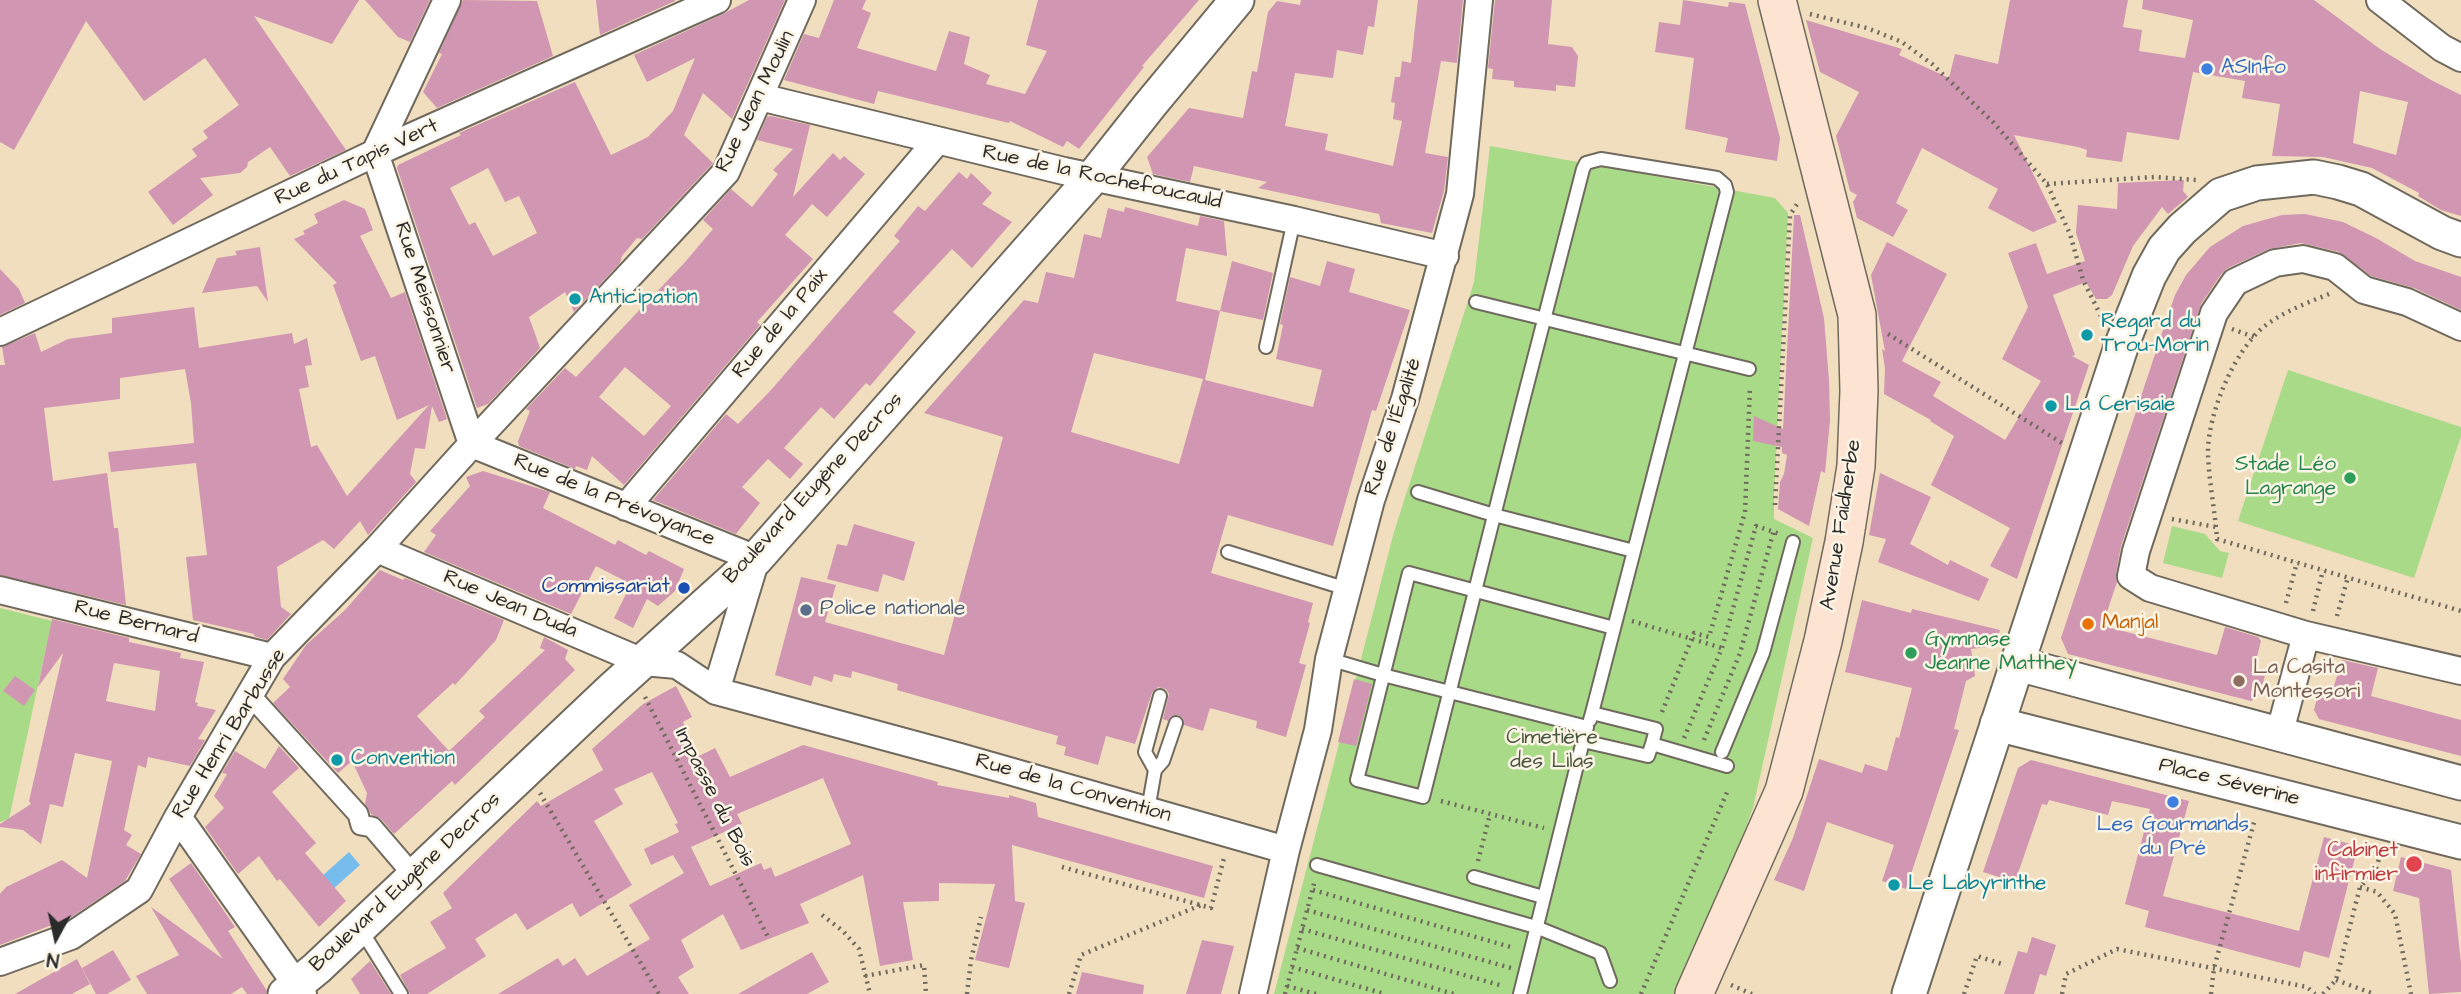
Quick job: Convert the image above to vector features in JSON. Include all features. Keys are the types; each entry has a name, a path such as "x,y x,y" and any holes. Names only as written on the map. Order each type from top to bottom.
{"main road":[{"name":"Avenue Faidherbe","path":"1709,988 1784,791 1823,641 1844,542 1856,466 1859,391 1857,314 1778,3"}],"street":[{"path":"375,153 447,0"},
{"name":"Rue du Tapis Vert","path":"0,332 375,153 717,0"},
{"name":"Rue Jean Moulin","path":"472,444 726,172 802,0"},
{"name":"Boulevard Eugène Decros","path":"296,991 526,770 756,559 1093,177 1237,0"},
{"name":"Rue de l'Égalité","path":"1286,850 1318,730 1329,659 1347,589 1371,500 1405,399 1460,194 1479,0"},
{"path":"2380,0 2442,48 2461,58"},
{"name":"Rue de la Rochefoucauld","path":"760,97 937,141 1445,256"},
{"name":"Rue de la Paix","path":"625,506 937,141"},
{"name":"Rue Meissonnier","path":"375,153 472,444"},
{"path":"1909,994 2122,344 2149,276 2164,249 2182,229 2221,195 2257,183 2314,177 2361,189 2442,233 2461,240"},
{"path":"2461,327 2407,302 2364,290 2335,267 2303,259 2275,263 2235,282 2214,313 2136,551 2131,576 2150,588 2306,635 2461,671"},
{"name":"Rue de la Prévoyance","path":"472,444 756,559"},
{"name":"Rue Henri Barbusse","path":"0,962 71,936 139,890 178,817 272,657 377,549 472,444"},
{"name":"Rue Jean Duda","path":"377,549 637,667"},
{"path":"716,691 756,559"},
{"name":"Rue Bernard","path":"0,590 272,657"},
{"path":"2279,735 2306,635"},
{"path":"2018,664 2461,783"},
{"name":"Rue de la Convention","path":"637,667 677,665 716,691 1286,850"},
{"path":"250,695 414,876"},
{"name":"Place Séverine","path":"1997,724 2461,842"},
{"path":"178,817 296,991"},
{"path":"1253,994 1286,850"}],"lane":[{"path":"1521,993 1535,927 1592,713 1726,197 1726,188 1717,178 1601,159 1586,163 1544,318 1475,592 1449,692 1423,797 1357,779 1409,573 1475,592 1615,622"},
{"path":"1266,347 1294,220"},
{"path":"1476,302 1749,369"},
{"path":"1418,492 1494,515 1634,551"},
{"path":"1722,752 1763,653 1793,542"},
{"path":"1228,552 1347,589"},
{"path":"1329,659 1587,727"},
{"path":"1155,770 1145,752 1160,696"},
{"path":"1583,741 1648,756 1652,744 1656,729 1592,713"},
{"path":"1147,810 1155,770 1163,761 1176,723"},
{"path":"1652,744 1727,766"},
{"path":"1318,865 1535,927 1600,953 1611,981"},
{"path":"1474,877 1543,897"},
{"path":"360,928 401,994"}],"path":[{"path":"1778,3 1867,28 1902,41 1932,64 1993,122 2047,184 2070,234 2083,280 2098,314 2122,344"},
{"path":"1775,506 1790,215 1820,170"},
{"path":"2047,184 2154,177 2206,180"},
{"path":"2364,290 2333,293 2297,306 2264,326 2241,353 2217,401 2208,451 2217,540 2461,611"},
{"path":"1857,314 2033,424"},
{"path":"2230,329 2254,337"},
{"path":"2233,351 2241,353"},
{"path":"1656,729 1691,638 1694,633 1709,637 1745,512 1751,393 1749,369"},
{"path":"2168,518 2216,527"},
{"path":"1679,752 1721,648 1756,526 1774,530 1793,542"},
{"path":"1697,757 1740,653 1774,530"},
{"path":"2289,591 2297,562"},
{"path":"2316,598 2323,570"},
{"path":"2340,606 2348,577"},
{"path":"1615,622 1691,638 1721,648"},
{"name":"Impasse du Bois","path":"637,667 769,939"},
{"path":"526,770 659,994"},
{"path":"1641,994 1728,790"},
{"path":"1423,797 1560,832"},
{"path":"1474,877 1490,814"},
{"path":"2211,994 2214,968 2256,814"},
{"path":"2323,994 2336,980 2360,887 2375,872 2383,845 2405,850 2410,830"},
{"path":"1062,867 1211,908 1230,834"},
{"path":"1285,994 1318,865"},
{"path":"2360,887 2377,892 2395,914 2411,994"},
{"path":"1313,890 1530,953"},
{"path":"1069,994 1081,955 1201,905"},
{"path":"1307,910 1525,972"},
{"path":"822,915 843,931 859,949 870,994"},
{"path":"967,994 971,960 981,917"},
{"path":"1302,929 1521,993"},
{"path":"1297,948 1454,994"},
{"path":"2062,994 2066,974 2117,949 2307,987 2315,994"},
{"path":"1964,994 1977,957 2005,965"},
{"path":"865,976 924,965 926,994"},
{"path":"1292,967 1385,994"},
{"path":"2336,980 2374,994"},
{"path":"1287,986 1316,994"},
{"path":"1709,988 1752,994"}],"green space":[{"name":"Cimetière des Lilas","path":"1490,146 1775,198 1788,213 1774,519 1813,538 1753,808 1712,919 1679,994 1274,994 1394,532 1474,282"},
{"name":"Stade Léo Lagrange","path":"2288,370 2461,427 2461,436 2414,578 2238,521"},
{"path":"2172,526 2205,534 2220,551 2229,553 2222,578 2163,563"},
{"path":"0,608 52,621 9,819 0,822"}],"water":[{"path":"349,852 360,865 332,890 321,877"}],"building":[{"path":"0,0 359,0 332,44 254,16 346,150 290,176 270,147 248,162 247,167 240,173 200,178 213,195 173,225 148,192 197,156 192,149 208,138 203,131 239,105 205,58 144,101 86,21 14,150 0,142"},
{"path":"365,0 430,0 410,42 398,37"},
{"path":"463,0 537,1 553,56 437,108 423,92 442,54 439,53"},
{"path":"596,0 675,0 675,1 600,35"},
{"path":"749,0 785,0 732,119 703,93 684,135 713,163 642,239 637,238 622,256 620,263 574,312 565,292 529,317 540,348 488,404 477,408 398,165 461,135 459,133 575,82 611,155 648,137 673,111 695,58 647,82 634,55","holes":["488,168 505,202 519,196 537,233 493,256 475,222 469,225 450,188"]},
{"path":"834,0 866,0 862,9 871,13 857,48 936,71 949,31 970,37 964,64 990,75 986,84 1025,94 1047,51 1026,45 1038,0 1199,0 1142,66 1144,67 1079,149 1067,141 1063,147 1010,121 1009,123 878,91 874,104 784,80 804,34 819,38"},
{"path":"1301,0 1378,0 1374,27 1368,26 1363,55 1337,50 1333,78 1295,73 1285,126 1328,134 1325,150 1393,166 1402,121 1393,119 1395,103 1391,102 1395,77 1400,77 1402,61 1411,63 1418,0 1463,0 1457,63 1441,61 1425,153 1448,157 1444,191 1432,233 1381,223 1379,214 1258,188 1267,182 1194,166 1190,182 1153,174 1147,157 1189,108 1243,118 1252,71 1257,72 1268,12 1277,1 1300,5"},
{"path":"1495,0 1552,0 1548,44 1572,47 1578,56 1575,87 1556,85 1556,91 1514,87 1514,81 1492,79 1493,69 1488,68"},
{"path":"1683,0 1728,7 1729,2 1745,4 1780,138 1777,161 1725,152 1728,138 1685,129 1694,58 1655,52 1659,22 1680,25"},
{"path":"2010,0 2128,0 2123,27 2142,30 2139,51 2185,58 2193,20 2142,9 2143,0 2314,0 2380,49 2461,95 2461,216 2441,210 2418,196 2419,193 2372,168 2323,157 2272,156 2280,104 2242,98 2245,81 2193,72 2179,140 2127,132 2122,162 2086,157 2087,150 2078,147 2014,135 2057,222 2033,232 1988,208 1998,189 1922,148 1896,203 1908,210 1893,237 1857,218 1853,202 1857,195 1850,191 1836,136 1859,92 1820,72 1806,20 1902,49 1899,55 1949,78 1955,54 1998,64","holes":["2360,91 2408,102 2396,155 2353,143"]},
{"path":"767,117 810,125 793,197 833,153 840,160 844,156 865,174 827,217 812,204 785,235 813,259 757,322 760,325 624,485 592,456 587,470 576,466 575,469 519,446 518,441 530,411 526,409 565,368 576,377 686,261 713,229 703,220 731,189 752,207 778,174 773,170 793,149 757,140","holes":["625,367 671,406 644,436 599,397"]},
{"path":"959,172 967,179 971,173 992,193 982,204 1012,222 972,268 952,249 893,312 916,332 870,386 866,383 834,419 821,407 784,448 803,464 790,479 768,459 742,487 760,503 736,534 653,500 726,414 738,424 771,390 900,241 894,236 918,206 925,211"},
{"path":"2184,180 2183,191 2188,197 2168,214 2162,207 2133,246 2112,295 2107,299 2096,299 2086,282 2053,295 2075,355 2072,356 2089,365 2017,579 1990,566 2010,528 1931,485 1954,436 1884,394 1885,368 1882,349 1885,351 1871,275 1887,242 1947,274 1902,361 1941,382 1933,396 2005,440 2041,381 2002,359 2028,307 2008,253 2036,243 2047,274 2085,261 2076,233 2078,205 2117,209 2118,183"},
{"path":"344,200 365,209 373,230 360,236 391,298 405,292 447,419 439,422 432,406 425,449 415,448 410,474 416,482 368,535 360,521 334,549 323,540 277,567 281,607 291,614 267,640 254,634 193,620 186,557 207,555 196,463 111,472 108,452 194,443 185,369 120,378 120,399 44,408 53,481 107,473 114,528 118,528 126,605 0,575 0,365 5,365 2,347 35,333 41,352 68,339 112,333 112,318 194,307 199,348 292,333 294,344 307,338 312,365 305,366 309,387 299,389 311,447 317,445 347,496 429,405 397,420 375,356 361,361 333,285 337,283 294,239 318,223 314,214"},
{"path":"1125,207 1198,226 1200,216 1224,221 1227,256 1186,248 1176,301 1220,311 1205,380 1313,407 1322,370 1276,359 1290,277 1320,286 1327,261 1355,269 1349,292 1410,310 1376,411 1372,410 1333,546 1228,515 1211,573 1313,603 1299,663 1306,665 1286,737 1256,728 1257,721 1210,708 1203,731 1184,725 1183,718 1178,715 1171,716 1168,721 1163,719 1169,694 1166,689 1158,687 1152,693 1135,744 1106,736 1098,765 1064,755 1066,747 1056,744 1058,736 897,690 898,684 852,671 851,678 834,674 832,682 814,676 811,686 775,675 801,577 836,585 825,622 944,655 1003,437 924,413 1024,300 1038,303 1046,272 1074,278 1084,234 1101,238 1108,208 1124,212","holes":["1094,353 1203,379 1179,464 1071,432"]},
{"path":"2305,214 2343,222 2415,261 2461,277 2461,310 2414,288 2371,276 2339,252 2301,243 2269,249 2228,268 2201,304 2121,546 2117,582 2104,621 2108,622 2107,627 2217,655 2225,627 2258,637 2261,641 2254,668 2266,671 2260,695 2251,701 2068,654 2061,638 2175,295 2186,275 2210,247 2243,226 2282,215"},
{"path":"1794,215 1800,215 1824,318 1829,380 1830,420 1825,473 1821,471 1809,526 1778,509 1780,482 1787,455 1782,453 1782,447 1753,441 1754,416 1783,429"},
{"path":"260,247 268,302 257,286 202,293 217,258 237,255 235,251"},
{"path":"1232,261 1273,273 1263,320 1220,311"},
{"path":"0,269 19,289 25,303 0,315"},
{"path":"483,471 550,492 543,508 615,545 618,540 646,555 649,551 684,569 675,591 658,606 647,599 633,628 614,618 631,584 596,566 571,614 424,552 436,535 430,531 470,486 466,477"},
{"path":"1880,473 1931,497 1910,544 1948,565 1950,560 1989,579 1979,601 1878,562 1886,539 1869,535"},
{"path":"854,524 915,542 904,581 883,574 878,592 827,579 837,544 847,546"},
{"path":"380,570 504,620 496,640 455,685 453,683 417,716 449,751 485,717 479,711 545,650 540,648 544,637 568,650 565,659 575,670 455,785 452,781 394,834 381,819 371,814 365,804 367,793 352,761 338,773 273,703 290,687 283,679 306,645 345,610"},
{"path":"1862,600 1911,613 1912,609 2000,630 1995,646 1971,649 1975,676 1966,681 1954,729 1959,730 1906,889 1882,881 1894,845 1827,822 1804,891 1774,880 1793,838 1819,759 1862,773 1865,764 1887,771 1912,688 1845,672"},
{"path":"52,619 129,638 129,642 181,653 180,658 204,662 195,702 198,703 197,706 216,710 198,739 205,740 190,766 148,757 146,768 138,765 124,830 132,835 126,845 141,854 125,881 70,918 0,945 0,894 6,887 62,860 87,878 112,761 75,753 63,807 50,804 41,844 23,830 0,827 0,824 31,804 29,801 63,653 38,687","holes":["114,663 160,671 155,711 106,701"]},
{"path":"2342,660 2378,668 2371,696 2461,720 2461,756 2319,719 2314,710 2320,686 2333,689"},
{"path":"15,676 35,690 24,706 3,691"},
{"path":"1354,679 1372,684 1356,746 1338,742"},
{"path":"676,686 692,717 683,722 699,756 715,748 730,777 803,745 938,782 937,785 1009,798 1009,795 1036,803 1038,817 1213,866 1204,898 1012,845 1015,901 1025,903 1009,968 975,960 995,884 939,883 939,901 903,902 913,960 880,966 863,875 800,904 809,923 741,950 723,914 681,940 694,967 678,977 689,994 498,994 558,958 563,966 575,958 587,976 650,939 629,905 684,873 673,855 651,865 644,849 679,832 675,824 678,823 652,772 614,789 623,804 594,821 632,885 580,917 572,903 527,930 516,913 475,939 486,956 427,994 410,994 400,975 446,948 430,922 452,908 443,893 537,801 541,806 603,770 592,749 643,704","holes":["823,778 851,844 775,877 771,867 764,870 761,863 710,886 691,847 742,824 737,814"]},
{"path":"279,746 299,768 272,792 316,843 305,853 346,901 319,927 280,879 277,881 259,856 238,874 205,827 224,808 214,796 227,774 222,773 235,751 265,769"},
{"path":"2031,760 2189,801 2163,896 2299,931 2324,837 2358,846 2329,958 2304,951 2300,968 2145,927 2149,911 2125,904 2150,809 2112,801 2108,815 2049,800 2047,805 2042,804 2015,882 1983,872 2018,768"},
{"path":"2401,857 2451,870 2461,963 2461,992 2429,994 2419,898 2393,891"},
{"path":"191,863 235,927 228,931 267,991 266,994 247,994 242,987 231,994 147,994 136,976 179,955 151,907 223,959 169,879"},
{"path":"2032,937 2056,945 2046,976 2040,974 2034,994 2004,994 2018,951 2027,953"},
{"path":"1202,940 1234,946 1221,994 1186,994"},
{"path":"113,950 131,980 107,994 96,994 82,968"},
{"path":"812,952 829,982 807,994 738,994"},
{"path":"77,959 90,984 72,994 15,994"},
{"path":"370,961 391,994 360,994 351,979"},
{"path":"1082,972 1144,985 1143,994 1076,994"}],"place":[{"name":"ASInfo","path":"2207,69"},
{"name":"Anticipation","path":"575,299"},
{"name":"Regard du Trou-Morin","path":"2087,335"},
{"name":"La Cerisaie","path":"2051,406"},
{"name":"Stade Léo Lagrange","path":"2350,478"},
{"name":"Commissariat","path":"684,588"},
{"name":"Police nationale","path":"806,610"},
{"name":"Manjal","path":"2088,624"},
{"name":"Gymnase Jeanne Matthey","path":"1911,653"},
{"name":"La Casita Montessori","path":"2239,681"},
{"name":"Convention","path":"337,760"},
{"name":"Les Gourmands du Pré","path":"2173,802"},
{"name":"Cabinet infirmier","path":"2414,864"},
{"name":"Le Labyrinthe","path":"1894,885"}]}
